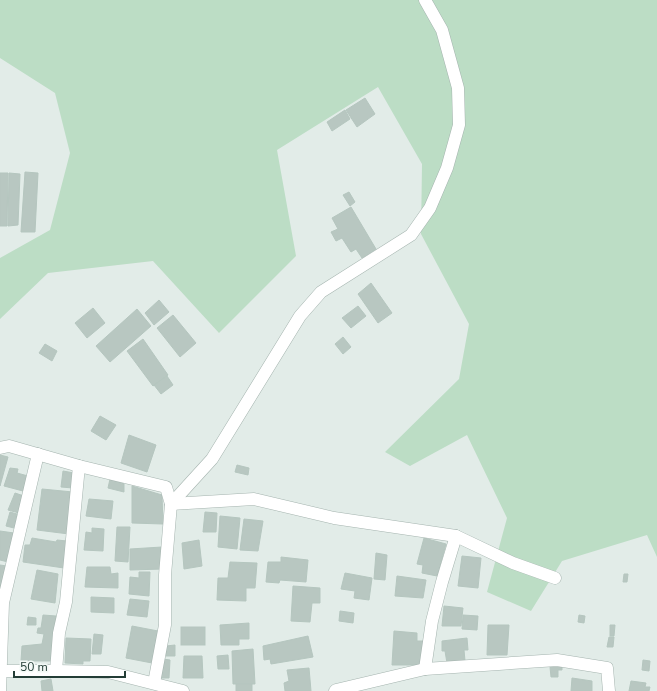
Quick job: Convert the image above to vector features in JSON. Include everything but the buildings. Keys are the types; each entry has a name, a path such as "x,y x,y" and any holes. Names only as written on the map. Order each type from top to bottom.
{"street":[{"path":"171,504 212,459 300,316 321,292 411,235 430,208 447,168 458,125 458,88 442,30 426,0"},
{"path":"0,448 9,446 79,466 166,487 171,504 165,574 165,625 154,683"},
{"path":"0,691 3,603 38,454"},
{"path":"56,670 59,633 66,602 79,466"},
{"path":"171,504 254,499 334,518 456,536 513,563 555,578"},
{"path":"425,669 432,621 456,536"},
{"path":"335,691 425,669 557,660 606,668 609,691"},
{"path":"1,671 56,670 108,672 184,691"}],"green space":[{"path":"0,0 657,0 657,557 647,535 562,561 531,611 487,592 507,518 467,435 410,466 385,452 459,379 469,324 421,234 422,164 378,87 277,150 296,256 219,333 153,261 48,273 0,319 0,258 50,230 70,153 55,93 0,58"}]}
